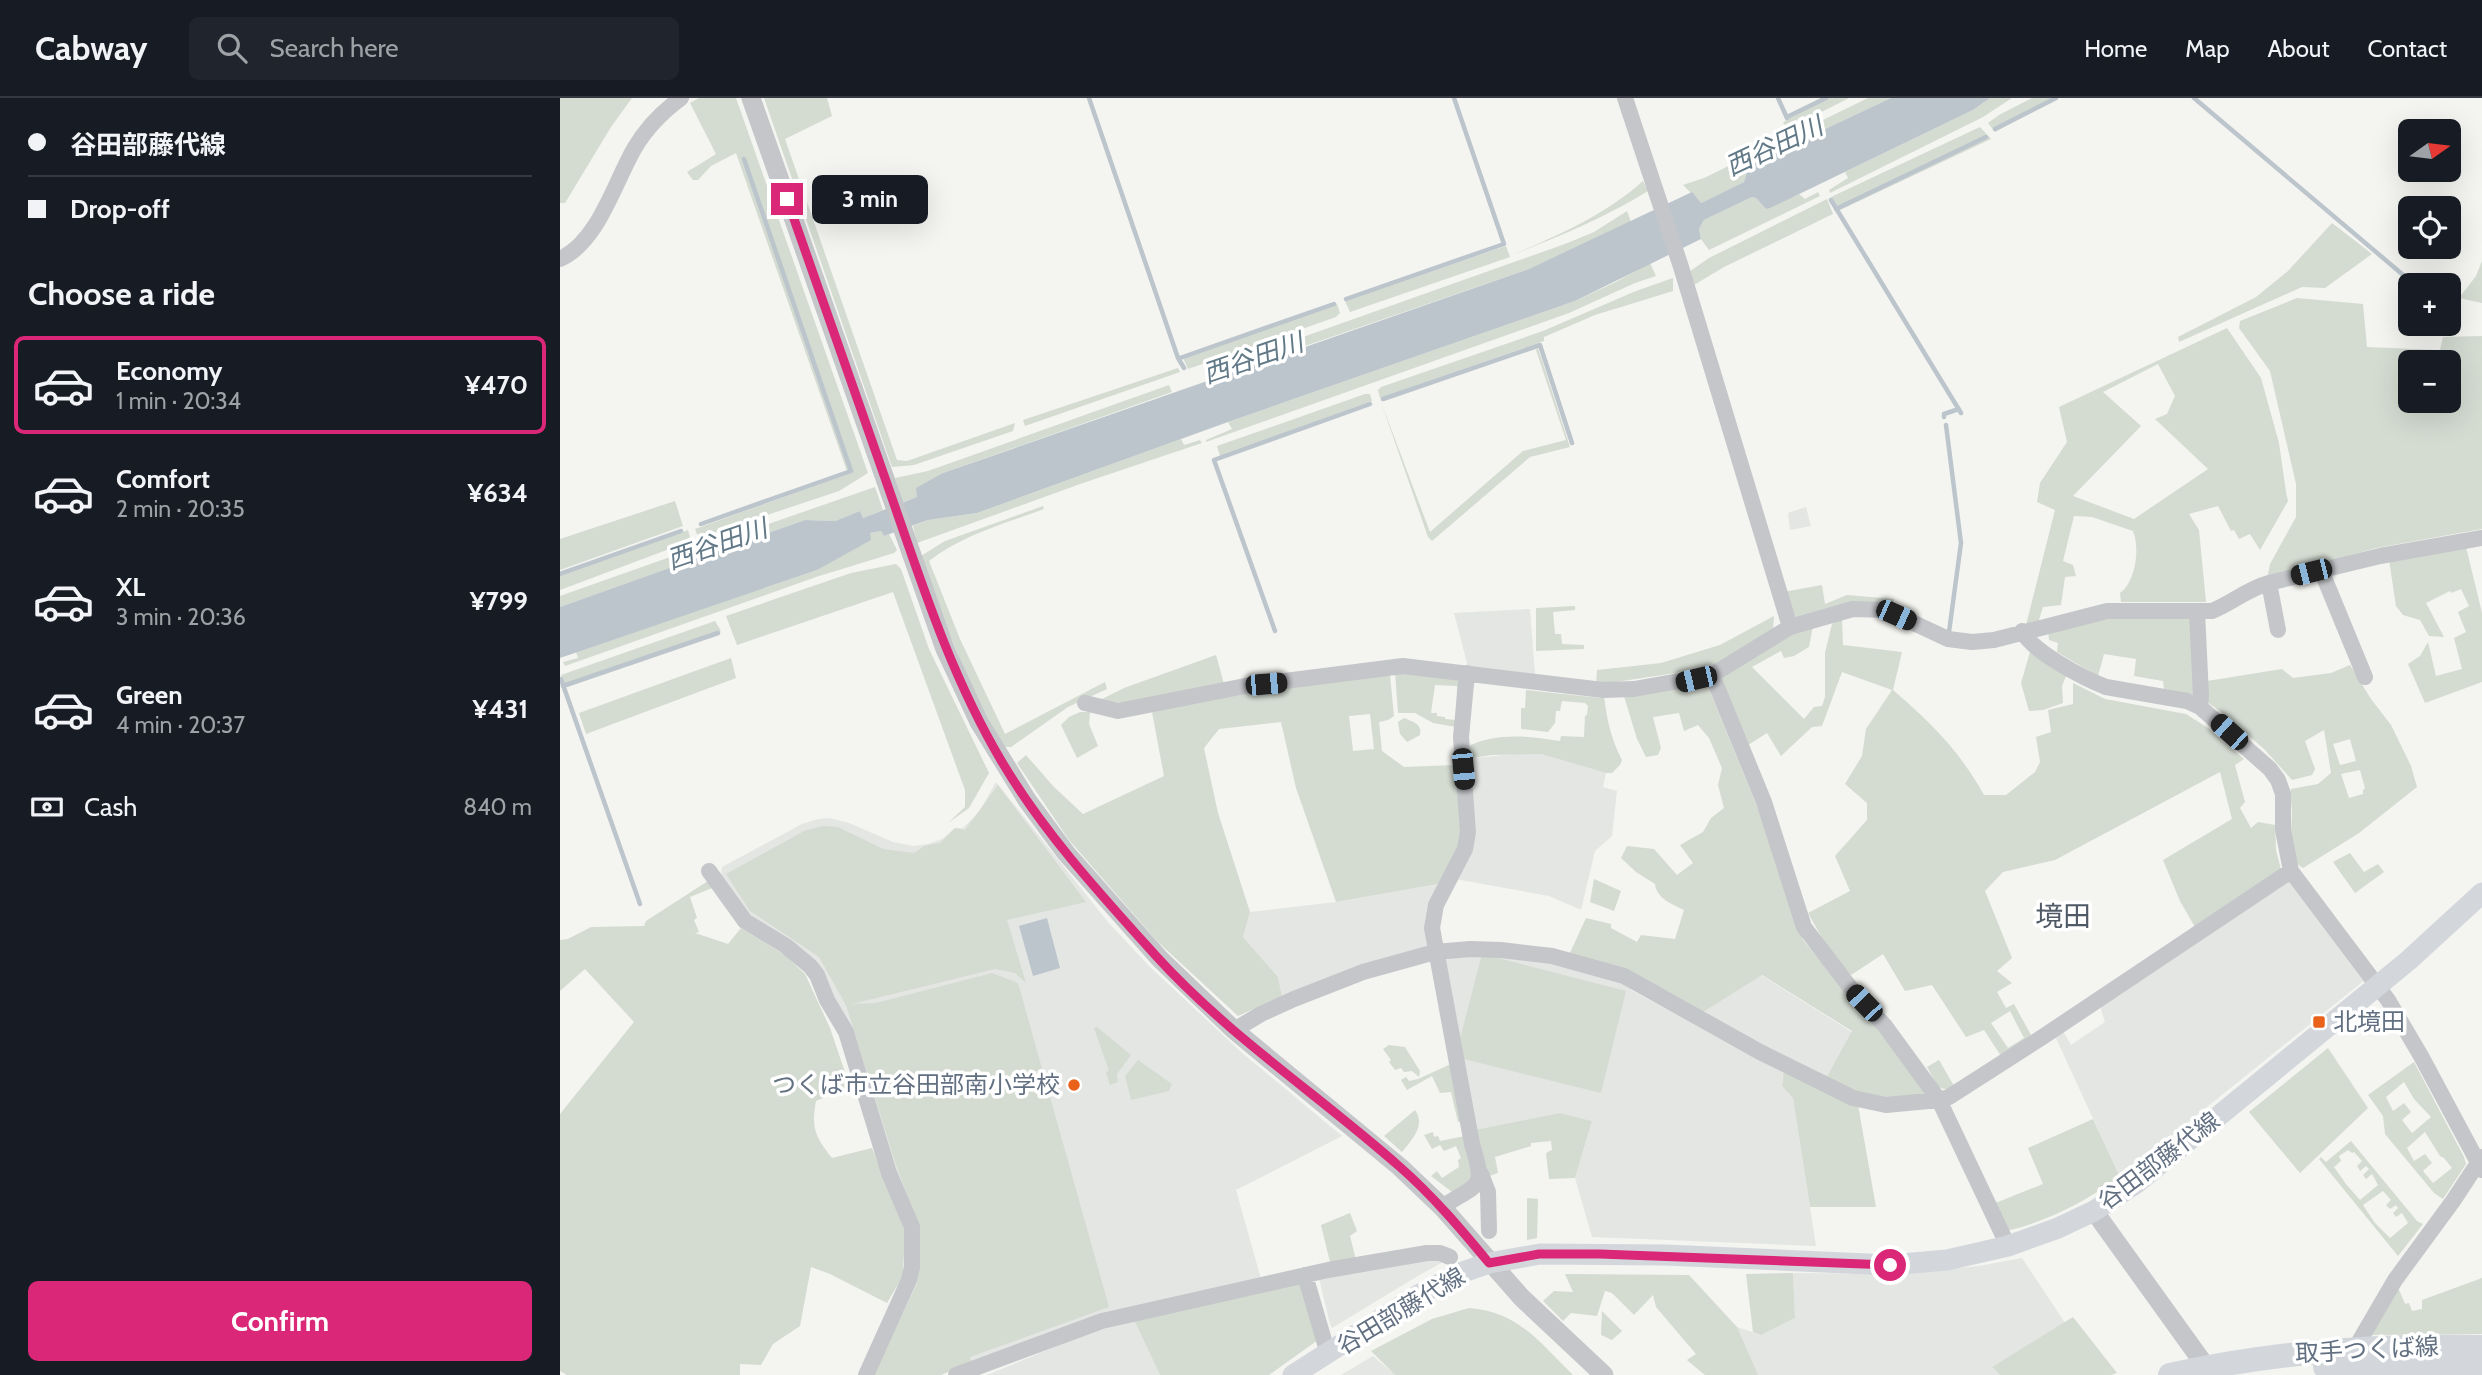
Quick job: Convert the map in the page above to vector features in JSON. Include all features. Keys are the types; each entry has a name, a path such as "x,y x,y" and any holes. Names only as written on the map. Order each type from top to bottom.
{"main road":[{"name":"谷田部藤代線","path":"1293,1375 1420,1294 1463,1272 1489,1263 1539,1254 1600,1254 1890,1265 1947,1260 2008,1246 2057,1228 2094,1211 2138,1182 2442,932 2482,893"},
{"name":"取手つくば線","path":"2169,1375 2209,1371 2247,1359 2358,1348 2427,1345 2482,1347"},
{"name":"取手つくば線","path":"2256,1375 2358,1365 2482,1364"}],"street":[{"path":"560,259 577,250 588,237 635,148 663,111 681,98"},
{"path":"751,98 945,649 1003,763 1027,800 1066,853 1160,959 1234,1030 1400,1167 1442,1207 1522,1298 1604,1375"},
{"path":"1625,98 1681,267 1790,627"},
{"path":"1085,703 1118,710 1245,686 1403,666 1602,690 1634,690 1712,676 1790,627 1853,609 1886,610 1948,639 1972,642 2107,611 2212,611 2225,606 2252,587 2380,556 2482,538"},
{"path":"2321,570 2365,677"},
{"path":"2269,583 2278,630"},
{"path":"2197,612 2202,696 2200,707"},
{"path":"2022,631 2034,647 2095,683 2187,701 2200,707 2270,769 2283,794 2284,837 2291,871 2378,985 2481,1163 2395,1280 2358,1348"},
{"path":"1466,673 1461,737 1468,832 1465,849 1437,905 1432,928 1472,1144 1488,1192 1489,1231"},
{"path":"1712,676 1769,815 1804,927 1853,991 1885,1026 1939,1100 2008,1246"},
{"path":"709,871 745,921 786,946 817,975 827,1000 846,1032 888,1173 912,1227 912,1267 909,1280 866,1375"},
{"path":"1234,1030 1261,1014 1336,982 1435,952 1501,950 1550,956 1624,976 1760,1052 1853,1098 1886,1105 1939,1100 1949,1097 2044,1036 2291,871"},
{"path":"1442,1207 1476,1185 1481,1174"},
{"path":"2094,1211 2209,1371"},
{"path":"956,1375 1102,1321 1306,1275 1427,1253 1450,1256"},
{"path":"1306,1275 1328,1354"}],"shaded area":[{"path":"560,98 632,98 611,127 565,203 560,203"},
{"path":"699,98 736,98 868,473 839,491 701,537 695,529 848,474 736,153 711,166 698,180 693,180 687,172 716,154 690,103"},
{"path":"764,98 827,98 832,116 785,139 897,460 907,461 1015,423 1013,431 914,465 892,467"},
{"path":"1826,98 1849,98 1788,129 1783,123 1790,116"},
{"path":"1868,98 1891,98 1749,165 1744,182 1701,203 1683,185 1704,178"},
{"path":"1891,98 1990,98 1973,110 1770,208 1766,209 1752,197 1704,220 1699,229 1701,239 1575,301 977,513 928,520 884,536 881,531 870,533 871,540 817,570 560,658 560,607 805,520 835,521 860,511 863,518 917,497 916,488 943,473 1529,269 1692,192 1701,203 1744,182 1749,165"},
{"path":"1990,98 2012,98 1983,117 1830,193 1829,190 1848,178 1845,172 1973,110"},
{"path":"2032,98 2058,98 1995,132 1988,123 1999,115"},
{"path":"1980,127 1991,139 1840,210 1831,197"},
{"path":"1643,181 1648,191 1631,201 1582,226 1512,255 1597,214"},
{"path":"1818,192 1820,196 1709,250 1701,239 1699,229 1704,220 1752,197 1766,209 1799,194 1805,199"},
{"path":"1827,199 1833,214 1724,267 1694,285 1689,272 1709,258"},
{"path":"1627,211 1631,222 1529,269 1215,377 1213,369 1565,244 1594,232"},
{"path":"2332,223 2372,254 2325,288 2302,287 2179,342 2178,337 2256,297 2288,271"},
{"path":"1506,246 1510,257 1350,312 1345,301"},
{"path":"2482,261 2482,303 2461,298 2476,276"},
{"path":"1650,263 1656,276 1569,313 1206,442 1232,429 1228,422 1575,301"},
{"path":"1673,278 1673,291 1595,315 1544,337 1544,341 1380,398 1378,390 1381,387 1543,331"},
{"path":"2297,298 2363,304 2367,347 2440,350 2443,337 2482,336 2482,529 2376,548 2267,579 2270,564 2296,517 2296,484 2270,371 2239,328 2240,321"},
{"path":"1337,304 1340,313 1336,317 1188,369 1183,358"},
{"path":"2227,328 2261,378 2279,443 2288,501 2260,550 2250,534 2239,539 2234,530 2231,531 2218,506 2189,514 2199,530 2206,602 2121,602 2120,593 2130,581 2135,564 2133,531 2092,517 2074,516 2063,561 2073,565 2076,576 2065,577 2061,605 2043,607 2038,623 2026,625 2055,510 2037,502 2040,483 2067,442 2059,407","holes":["2158,364 2175,396 2167,414 2155,419 2208,469 2134,519 2073,496 2141,426 2103,392"]},
{"path":"1538,348 1570,447 1530,457 1432,541 1428,537 1381,402 1430,532 1523,451 1566,440 1536,350"},
{"path":"1178,368 1180,372 1025,426 1023,420"},
{"path":"1169,385 1172,392 943,473 918,497 903,502 895,478 928,471"},
{"path":"1370,394 1372,401 1220,456 1217,446"},
{"path":"1181,439 1184,445 1200,440 1202,443 917,543 913,526 928,520 977,513"},
{"path":"875,487 883,510 863,518 860,511 835,521 805,520 725,549 721,543 697,551 696,549"},
{"path":"675,501 683,526 560,570 560,539"},
{"path":"1043,506 1044,509 970,537 929,561 960,639 1005,734 1105,682 1107,689 1068,707 1011,747 1004,747 958,654 921,556 945,541"},
{"path":"1806,507 1811,526 1790,530 1788,513"},
{"path":"688,530 688,542 560,590 560,576"},
{"path":"881,531 884,536 889,534 897,550 894,553 816,577 565,666 563,662 578,658 576,652 817,570 870,533"},
{"path":"2466,547 2482,613 2482,682 2425,703 2408,664 2420,656 2428,642 2436,676 2462,669 2454,638 2466,632 2458,612 2469,606 2461,589 2451,593 2450,591 2426,603 2444,637 2429,636 2420,620 2403,615 2396,606 2389,560"},
{"path":"690,550 691,554 673,560 676,566 560,607 560,596"},
{"path":"896,564 901,569 929,649 989,773 969,808 948,823 965,807 965,790 893,592 737,645 726,616 851,573"},
{"path":"1822,585 1825,604 1847,595 1894,599 1894,609 1796,618 1783,592"},
{"path":"1575,606 1575,610 1553,612 1555,634 1561,634 1562,644 1584,645 1584,649 1536,651 1536,608"},
{"path":"1530,609 1535,675 1468,667 1454,613"},
{"path":"1774,616 1773,631 1718,664 1596,685 1597,670 1661,663 1720,645"},
{"path":"1842,617 1843,645 1902,652 1893,690 1943,738 1965,764 1984,795 2006,795 2035,772 2040,762 2036,737 2051,732 2048,710 2073,704 2073,683 2105,699 2186,714 2208,728 2244,759 2235,765 2245,802 2240,808 2251,828 2258,822 2275,825 2276,850 2281,870 2195,927 2180,901 2163,860 2232,819 2220,772 2055,860 2003,872 1985,891 2012,958 1997,971 2012,983 1997,992 2006,1008 2014,1004 2031,1035 2001,1056 1984,1030 1966,1037 1932,985 1905,991 1883,954 1851,975 1830,952 1808,913 1850,891 1835,856 1867,820 1867,803 1845,784 1862,756 1866,729 1892,690 1842,672 1822,726 1812,727 1781,756 1767,733 1748,745 1719,677 1791,633 1813,626 1809,647 1794,656 1784,658 1781,651 1752,667 1804,719 1814,707 1822,706 1825,697 1825,653 1832,624","holes":["2010,1011 2024,1038 2008,1048 1991,1023"]},
{"path":"2109,618 2193,619 2195,695 2164,689 2163,681 2134,676 2136,659 2104,654 2098,676 2057,652 2058,643 2049,640 2048,630"},
{"path":"715,621 721,631 564,684 561,675"},
{"path":"2030,652 2067,674 2062,686 2063,703 2043,710 2029,711 2021,683"},
{"path":"1216,655 1224,684 1123,703 1098,701 1124,688"},
{"path":"731,658 736,678 586,734 579,713"},
{"path":"2350,665 2391,725 2411,766 2417,787 2359,833 2303,868 2297,863 2292,851 2291,789 2318,784 2331,773 2324,730 2305,741 2315,769 2312,775 2292,780 2265,750 2207,702 2207,681 2282,669 2293,678 2331,673","holes":["2350,739 2356,761 2340,765 2333,744","2360,770 2365,788 2363,794 2349,798 2341,774"]},
{"path":"1395,672 1460,680 1456,727 1433,723 1415,713 1398,713","holes":["1435,685 1457,686 1456,720 1431,713"]},
{"path":"1390,675 1394,716 1379,722 1382,751 1404,767 1455,765 1462,829 1461,841 1438,884 1336,902 1296,788 1281,722 1219,729 1204,748 1218,813 1250,912 1243,937 1278,977 1282,996 1238,1016 1158,942 1069,840 1017,763 1026,755 1083,814 1164,776 1152,712 1244,692","holes":["1370,714 1374,749 1353,751 1349,716"]},
{"path":"1706,682 1785,875 1803,940 1893,1048 1925,1094 1873,1099 1825,1080 1852,1031 1762,975 1700,1014 1569,955 1586,918 1611,924 1611,928 1637,942 1641,935 1675,939 1684,910 1662,897 1655,884 1621,858 1627,846 1654,849 1677,875 1693,863 1680,845 1703,832 1711,818 1724,808 1718,785 1722,768 1709,738 1698,725 1684,731 1679,713 1653,717 1661,748 1658,755 1646,757 1637,739 1624,696"},
{"path":"1526,690 1600,698 1604,696 1610,729 1622,760 1620,765 1612,773 1606,773 1541,754 1491,755 1467,759 1467,747 1489,739 1524,737 1560,741 1561,736 1584,737 1588,706 1585,703 1562,701 1560,711 1556,711 1555,723 1548,732 1521,729 1521,708 1525,708"},
{"path":"1080,712 1090,712 1089,724 1098,746 1077,758 1061,725"},
{"path":"1404,718 1420,728 1420,735 1407,742 1400,734 1398,722"},
{"path":"1524,753 1541,754 1606,773 1603,787 1617,791 1612,836 1595,851 1581,910 1549,896 1455,879 1467,759"},
{"name":"つくば市立谷田部南小学校","path":"996,782 1108,922 1149,966 1240,1051 1342,1136 1236,1190 1261,1279 975,1360 941,1375 873,1375 916,1281 892,1166 835,1001 749,916 721,876 722,867 802,824 818,819 830,818 849,823 893,842 914,846 928,844 942,839 955,828 963,828 979,812"},
{"path":"998,785 1086,902 1007,920 1026,983 1015,973 995,969 852,1004 876,1003 992,973 1018,983 1109,1307 970,1357 971,1362 941,1375 873,1375 917,1284 920,1230 896,1165 846,1005 819,957 750,911 726,874 804,831 823,826 838,827 883,849 914,853 924,846 940,843 955,828 965,830"},
{"path":"2350,853 2364,872 2378,864 2384,872 2355,893 2333,862"},
{"path":"1594,879 1621,891 1614,911 1590,902"},
{"path":"708,881 712,888 690,897 699,932 695,933 728,944 741,928 785,955 805,974 830,1028 850,1087 816,1101 816,1132 832,1158 872,1148 905,1231 903,1276 887,1303 811,1267 800,1326 773,1344 761,1365 740,1364 740,1375 567,1375 560,1371 560,1114 634,1022 585,969 560,991 560,940 568,939 591,927 644,926 646,921"},
{"path":"2285,881 2291,881 2366,979 2120,1177 2055,1036 2063,1031 2071,1045 2105,1022 2100,1006"},
{"path":"1438,884 1429,909 1427,946 1282,996 1278,977 1243,937 1250,912 1336,902"},
{"path":"1047,918 1060,968 1033,976 1019,926"},
{"path":"1444,953 1551,960 1629,984 1631,990 1783,1072 1782,1086 1793,1098 1816,1246 1592,1237 1575,1178 1592,1121 1560,1113 1474,1130"},
{"path":"1482,954 1626,991 1601,1093 1464,1059 1460,1039"},
{"path":"1761,975 1852,1032 1825,1080 1700,1014"},
{"path":"1097,1027 1131,1055 1117,1074 1118,1082 1110,1085 1106,1072 1109,1071 1094,1028"},
{"path":"1389,1045 1405,1047 1420,1071 1419,1077 1412,1071 1404,1072 1401,1068 1395,1070 1383,1049"},
{"path":"2328,1048 2368,1108 2300,1173 2249,1112"},
{"path":"1138,1060 1172,1084 1169,1091 1131,1100 1125,1076"},
{"path":"1939,1060 1954,1086 1948,1090 1938,1087 1927,1067"},
{"path":"2414,1062 2466,1164 2443,1199 2434,1193 2385,1134 2383,1116 2368,1095","holes":["2404,1082 2414,1099 2431,1117 2412,1133 2402,1120 2411,1112 2404,1103 2393,1111 2386,1097","2425,1132 2440,1156 2452,1168 2433,1183 2423,1171 2432,1163 2425,1154 2414,1161 2407,1148"]},
{"path":"1451,1064 1462,1121 1458,1122 1451,1092 1440,1093 1432,1076 1407,1090 1401,1080 1406,1077 1409,1081 1418,1079"},
{"path":"1784,1068 1858,1105 1876,1207 1810,1207 1793,1098 1782,1086"},
{"path":"1415,1110 1418,1127 1402,1152 1384,1136"},
{"path":"1560,1113 1592,1121 1575,1178 1549,1179 1546,1153 1552,1150 1551,1141 1531,1143 1531,1146 1495,1157 1498,1173 1487,1177 1474,1130"},
{"path":"2093,1119 2120,1177 2066,1210 2006,1231 1993,1204 2043,1184 2028,1148"},
{"path":"1433,1132 1434,1137 1438,1136 1440,1141 1465,1136 1477,1179 1456,1195 1431,1176 1437,1171 1442,1178 1459,1167 1458,1160 1461,1158 1456,1146 1444,1151 1440,1145 1432,1149 1424,1135"},
{"path":"2351,1141 2417,1221 2423,1224 2398,1256 2319,1159 2321,1157 2326,1162","holes":["2348,1150 2354,1152 2362,1161 2357,1166 2360,1171 2366,1166 2369,1169 2363,1175 2366,1179 2372,1174 2378,1185 2360,1200 2334,1167 2341,1161 2339,1156","2383,1191 2391,1200 2386,1205 2390,1209 2396,1205 2398,1208 2393,1213 2396,1217 2402,1213 2408,1223 2390,1238 2375,1223 2363,1205"]},
{"path":"1527,1198 1538,1199 1537,1238 1527,1240"},
{"path":"1350,1213 1357,1231 1350,1236 1356,1260 1330,1262 1321,1225"},
{"path":"1440,1258 1443,1260 1441,1263 1332,1328 1319,1278"},
{"path":"2022,1258 2065,1323 1992,1367 2000,1375 1705,1375 1687,1360 1737,1327 1761,1335 1795,1318 1793,1273 1899,1274 1979,1266"},
{"path":"1793,1273 1795,1318 1761,1335 1753,1332 1746,1274"},
{"path":"1565,1274 1689,1275 1737,1327 1758,1375 1705,1375 1687,1360 1696,1354 1656,1307 1653,1295 1634,1315 1612,1293 1605,1291 1597,1316 1571,1313 1563,1321 1543,1301 1554,1291 1573,1292"},
{"path":"2482,1278 2482,1334 2369,1335 2397,1285 2405,1304 2409,1303 2412,1311 2422,1309 2422,1300"},
{"path":"1300,1282 1318,1340 1269,1375 1160,1375 1134,1320"},
{"path":"1469,1308 1515,1322 1538,1340 1573,1375 1395,1375 1371,1351 1432,1319"},
{"path":"1602,1311 1622,1331 1612,1340 1601,1335"},
{"path":"2073,1317 2117,1373 2000,1375 1992,1367"},
{"path":"1134,1320 1160,1375 987,1375 1081,1336"},
{"path":"1373,1356 1395,1375 1341,1375"}],"waterway":[{"path":"1089,98 1178,358 1184,368"},
{"path":"1346,299 1504,244 1454,98"},
{"name":"西谷田川","path":"1778,98 1787,118"},
{"name":"西谷田川","path":"1787,117 1826,98"},
{"path":"1995,129 2056,98"},
{"path":"2194,98 2401,273"},
{"path":"1836,209 1986,137"},
{"name":"西谷田川","path":"701,524 851,471 744,159"},
{"path":"1831,200 1961,413"},
{"name":"西谷田川","path":"1180,358 1334,304"},
{"path":"1383,399 1540,345 1572,443"},
{"path":"1275,631 1214,460 1370,404"},
{"path":"1944,417 1944,414 1959,409"},
{"path":"1946,425 1961,543 1949,632"},
{"name":"西谷田川","path":"560,574 681,531"},
{"path":"563,686 718,633"},
{"path":"561,679 640,904"}],"place":[{"name":"北境田","path":"2319,1022"},
{"name":"つくば市立谷田部南小学校","path":"1074,1085"}],"district":[{"name":"境田","path":"2063,916"}],"route":[{"path":"787,199 945,649 979,722 1027,800 1066,853 1186,986 1234,1030 1400,1167 1442,1207 1489,1263 1539,1254 1600,1254 1890,1265"}]}
